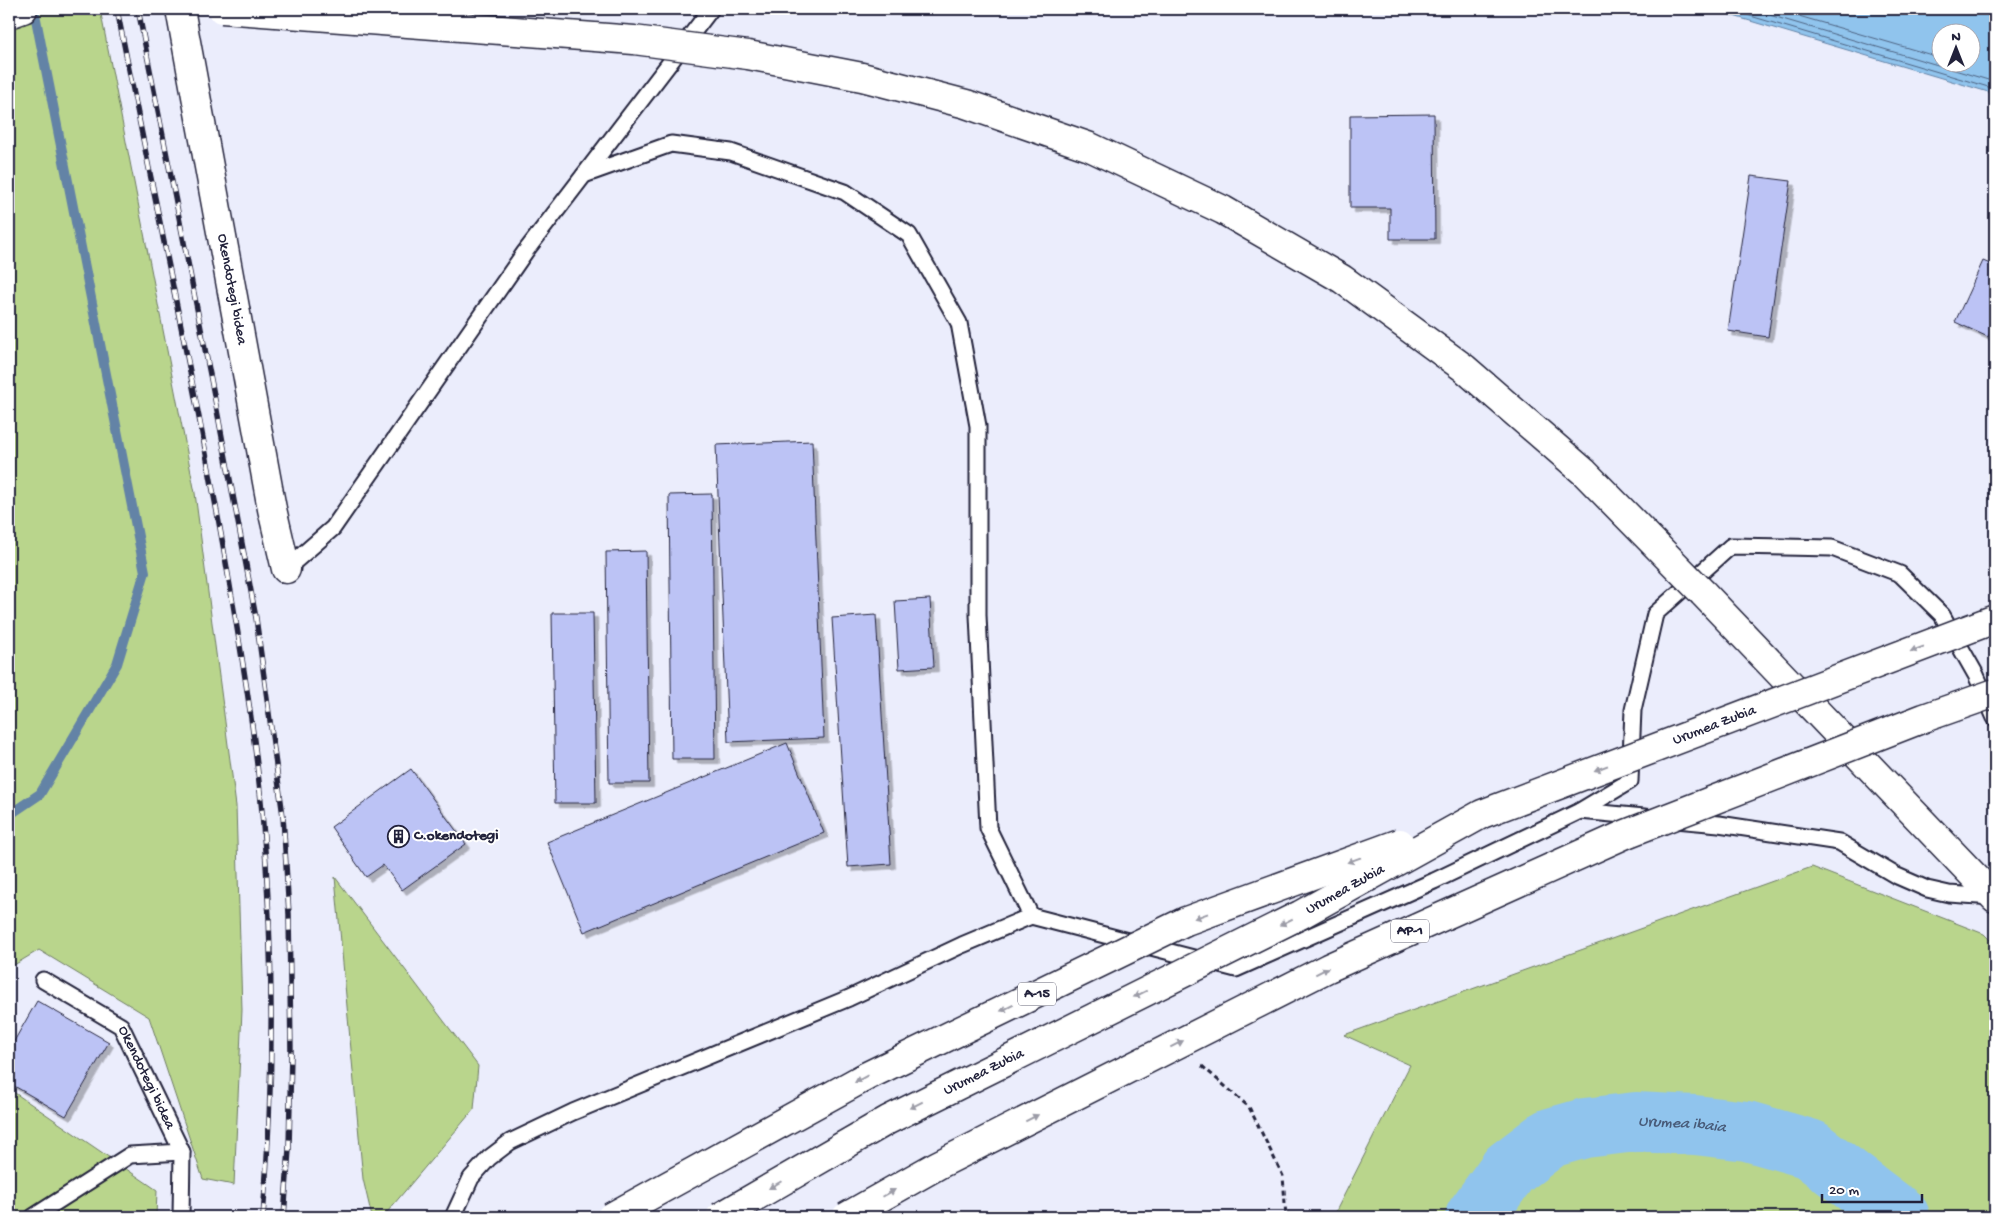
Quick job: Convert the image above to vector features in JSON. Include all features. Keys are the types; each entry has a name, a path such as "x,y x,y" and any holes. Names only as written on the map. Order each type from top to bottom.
{"main road":[{"path":"9,14 23,9"},
{"name":"Okendotegi bidea","path":"180,9 272,509 286,570"},
{"path":"222,9 634,40 748,55 862,77 966,104 1090,148 1223,210 1342,279 1464,368 1584,472 1995,897"},
{"name":"Urumea Zubia","path":"720,1217 888,1120 1300,915 1482,814 1995,619"},
{"name":"AP-1","path":"846,1217 938,1165 1328,968 1626,834 1924,718 1995,693"},
{"name":"A-15","path":"611,1217 867,1076 1186,921 1482,814"}],"lane":[{"path":"286,570 332,528 525,252 711,9"},
{"path":"584,175 671,144 731,152 845,192 909,235 959,323 978,426 978,615 988,828 1031,916"},
{"path":"453,1217 470,1178 489,1158 510,1142 573,1112 849,998 962,945 1031,916 1236,969 1434,881 1580,811 1630,781 1633,710 1655,614 1731,546 1832,548 1900,574 1942,615 1976,675 1995,718"},
{"path":"1580,811 1719,824 1839,842 1895,875 1927,889 1949,894 1995,897"},
{"name":"Okendotegi bidea","path":"43,980 121,1026 182,1152 181,1217"},
{"path":"33,1217 130,1156 182,1152"}],"green space":[{"path":"12,9 100,9 195,493 236,806 242,1010 234,1185 203,1179 149,1017 39,950 9,968 9,53"},
{"path":"1812,867 1984,934 1995,945 1995,1217 1333,1217 1410,1065 1344,1035"},
{"path":"335,877 478,1066 474,1109 383,1217 372,1217 363,1179"},
{"path":"9,1089 157,1190 156,1217 9,1217"}],"water":[{"path":"1710,9 1995,9 1995,94"}],"building":[{"path":"1434,114 1435,239 1390,239 1390,208 1350,208 1350,115"},
{"path":"1751,176 1791,181 1768,337 1728,331"},
{"path":"1983,261 1995,266 1995,322 1988,337 1955,322"},
{"path":"812,441 824,738 728,742 716,445"},
{"path":"712,494 715,759 672,759 669,495"},
{"path":"646,551 649,783 609,783 606,552"},
{"path":"930,599 934,667 899,669 895,601"},
{"path":"552,613 593,613 596,803 555,803"},
{"path":"876,615 891,864 848,867 832,618"},
{"path":"787,743 824,833 584,932 547,842"},
{"name":"C.okendotegi","path":"411,769 466,844 402,890 383,865 366,877 331,827"},
{"path":"37,1001 109,1042 66,1116 9,1083 9,1050"}],"waterway":[{"path":"9,815 40,794 117,664 145,572 34,9"},
{"name":"Urumea ibaia","path":"1475,1217 1509,1169 1550,1138 1585,1128 1636,1122 1695,1125 1747,1131 1810,1149 1900,1217"}],"railway":[{"path":"117,9 211,478 255,745 269,913 271,1015 271,1066 263,1217"},
{"path":"138,9 256,618 283,816 289,914 291,1052 289,1149 284,1217"}],"place":[{"name":"C.okendotegi","path":"398,836"}]}
